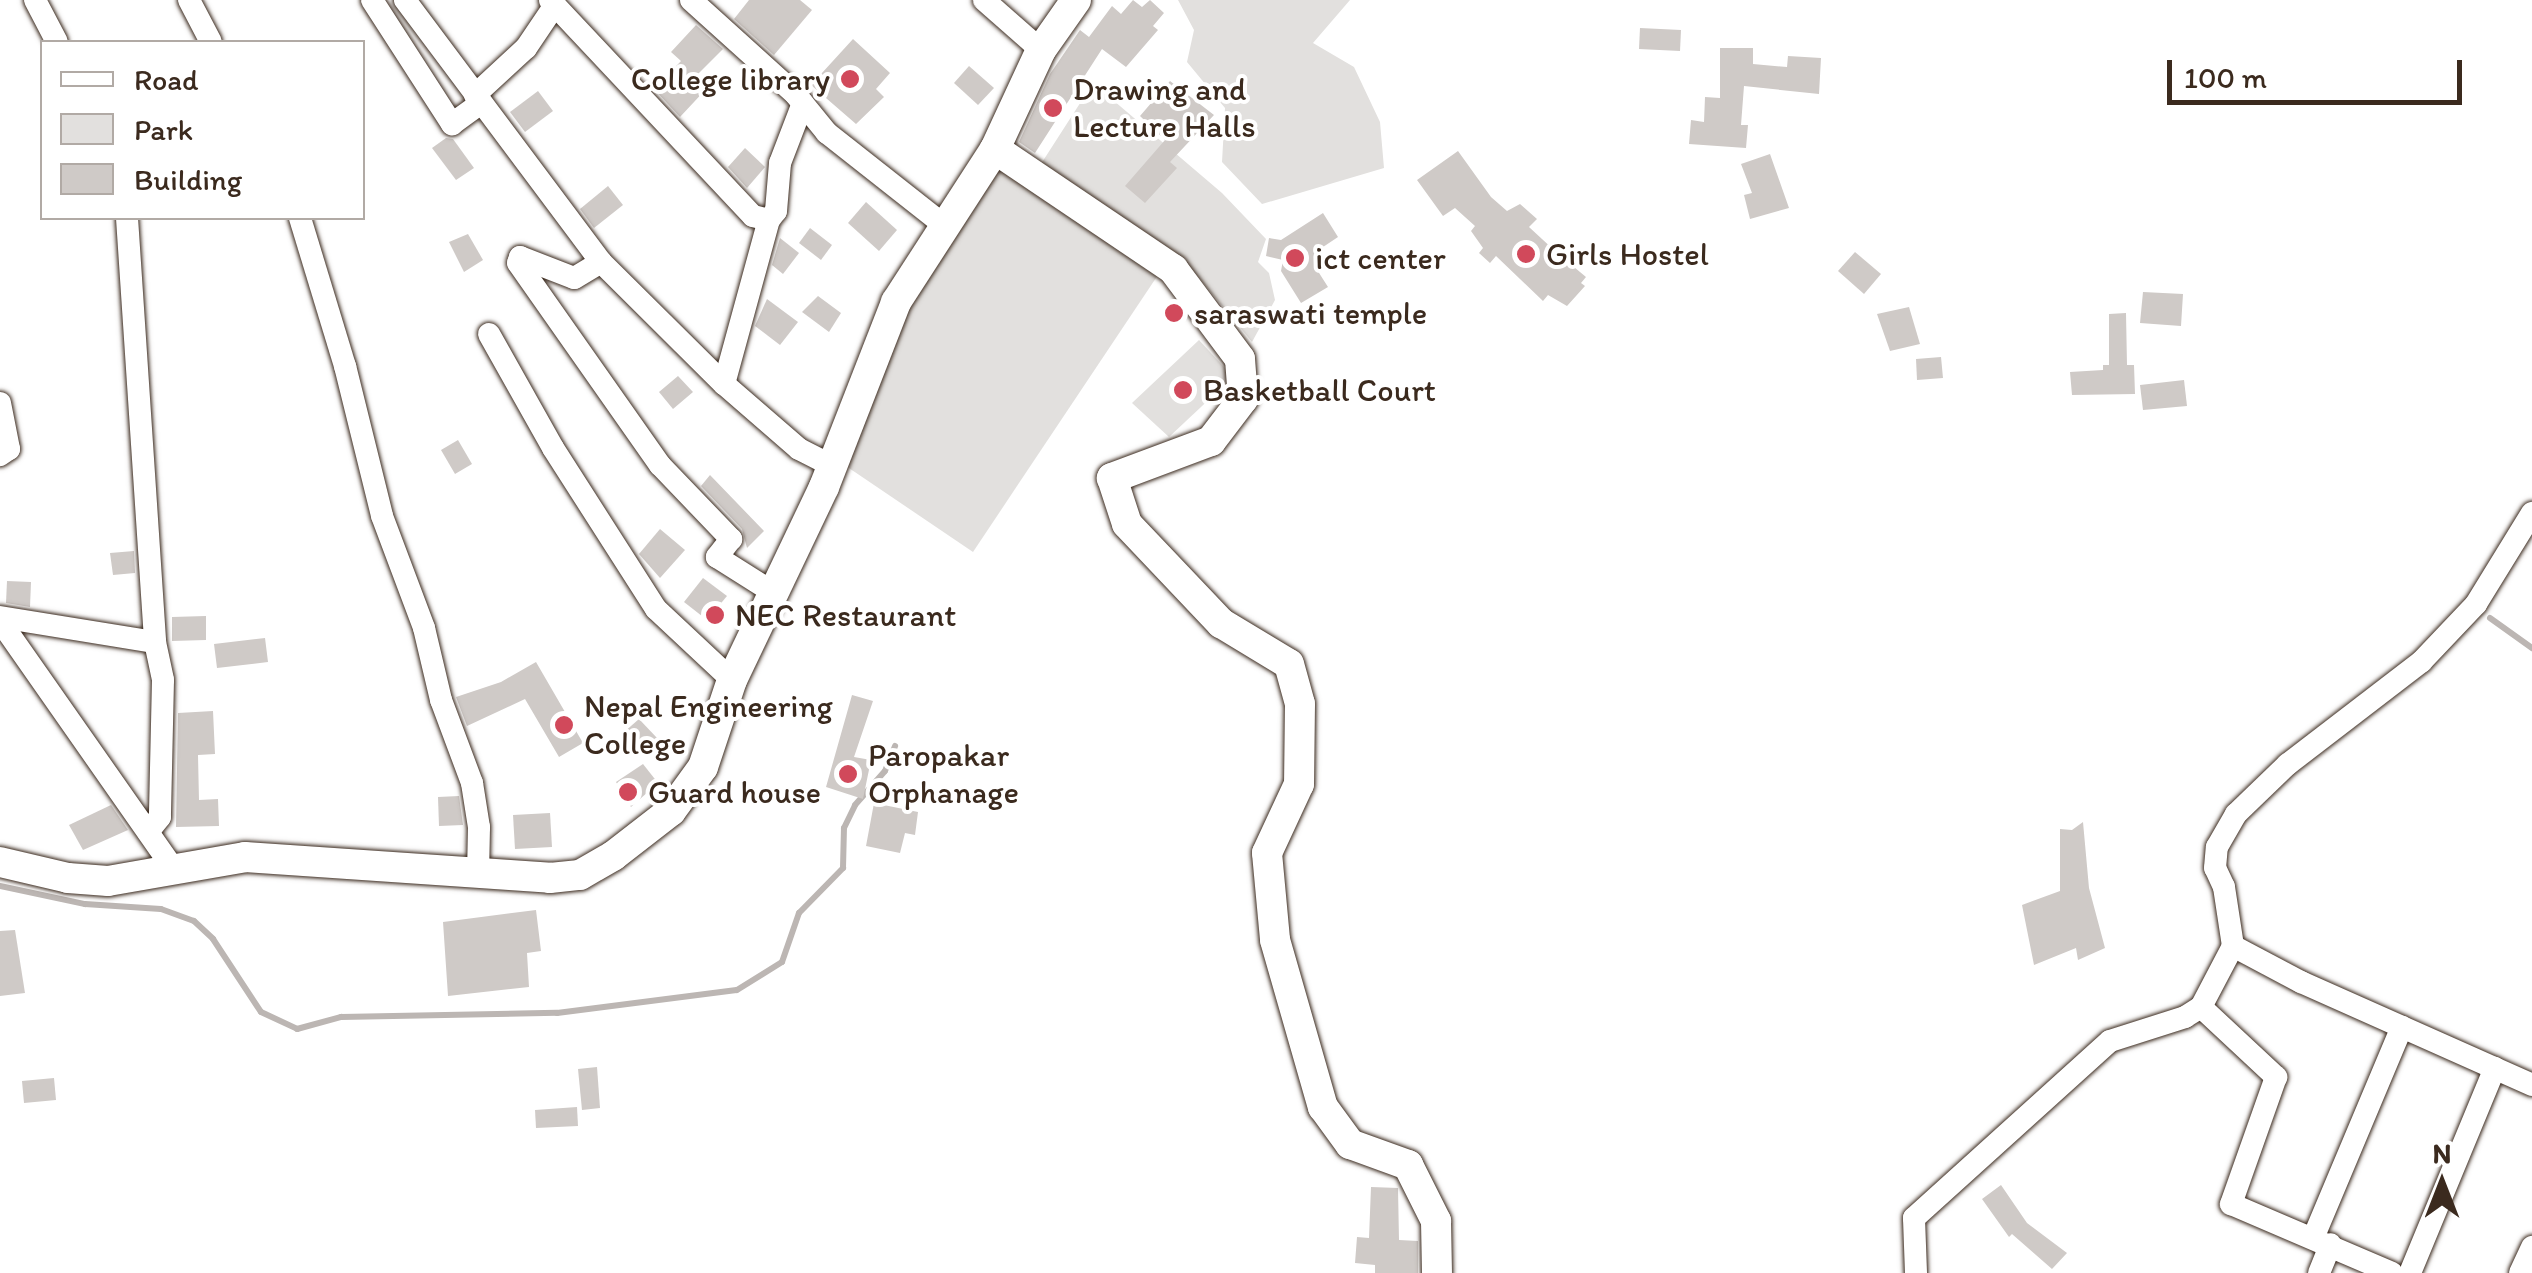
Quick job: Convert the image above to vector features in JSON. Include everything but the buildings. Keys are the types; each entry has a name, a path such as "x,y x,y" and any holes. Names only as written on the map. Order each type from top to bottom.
{"street":[{"path":"35,0 56,40"},
{"path":"189,0 209,40"},
{"path":"372,0 452,124 526,48 553,2 718,181 753,216 769,220"},
{"path":"405,0 600,262 724,384 799,449 832,466"},
{"path":"692,0 804,104 827,134 946,226"},
{"path":"984,0 1041,50"},
{"path":"0,862 68,878 108,881 175,871 210,860 274,856 550,878 580,874 613,856 671,811 703,767 732,680 832,466 896,302 995,149 1041,50 1076,0"},
{"path":"724,384 769,220 776,211 780,163 804,104"},
{"path":"995,149 1173,269 1240,359 1243,399 1211,441 1112,478 1126,524 1220,623 1288,664 1300,704 1299,784 1267,853 1276,940 1323,1107 1350,1144 1408,1164 1436,1221 1438,1273"},
{"path":"127,220 155,642 163,680 160,818 148,832"},
{"path":"301,220 345,366 382,516 424,628 441,700 472,782 479,826 478,873"},
{"path":"600,262 574,278 520,257 518,263 660,465 731,539 717,557 774,593"},
{"path":"489,334 553,448 656,609 732,680"},
{"path":"0,403 8,448 0,454"},
{"path":"1916,1273 1914,1218 2110,1041 2185,1017 2201,1007 2233,946 2230,913 2216,868 2217,847 2236,814 2288,764 2421,662 2476,604 2532,513"},
{"path":"0,619 155,642"},
{"path":"0,619 175,871"},
{"path":"2233,946 2532,1085"},
{"path":"2201,1007 2276,1077 2231,1204 2392,1273"},
{"path":"2319,1273 2322,1240 2402,1026"},
{"path":"2410,1273 2495,1068"},
{"path":"2520,1273 2532,1247"}],"green space":[{"path":"1178,0 1350,0 1313,43 1354,67 1380,122 1384,168 1262,204 1222,162 1225,108 1187,62 1194,30"},
{"path":"1093,83 1222,193 1266,239 1258,262 1269,273 1275,300 1252,342 1196,274 1039,167"},
{"path":"1003,163 1160,272 973,552 843,464 931,257"},
{"name":"Basketball Court","path":"1199,340 1233,377 1169,437 1132,403"}],"waterway":[{"path":"2490,618 2532,648"},
{"path":"0,886 85,904 161,909 194,921 213,939 261,1012 297,1029 341,1017 557,1013 737,990 782,962 799,913 843,868 844,828 855,805 885,771 895,746"}],"place":[{"name":"College library","path":"850,79"},
{"name":"Drawing and Lecture Halls","path":"1053,108"},
{"name":"Girls Hostel","path":"1526,254"},
{"name":"ict center","path":"1295,258"},
{"name":"saraswati temple","path":"1174,313"},
{"name":"Basketball Court","path":"1183,390"},
{"name":"NEC Restaurant","path":"715,615"},
{"name":"Nepal Engineering College","path":"564,725"},
{"name":"Paropakar Orphanage","path":"848,774"},
{"name":"Guard house","path":"628,792"}]}
